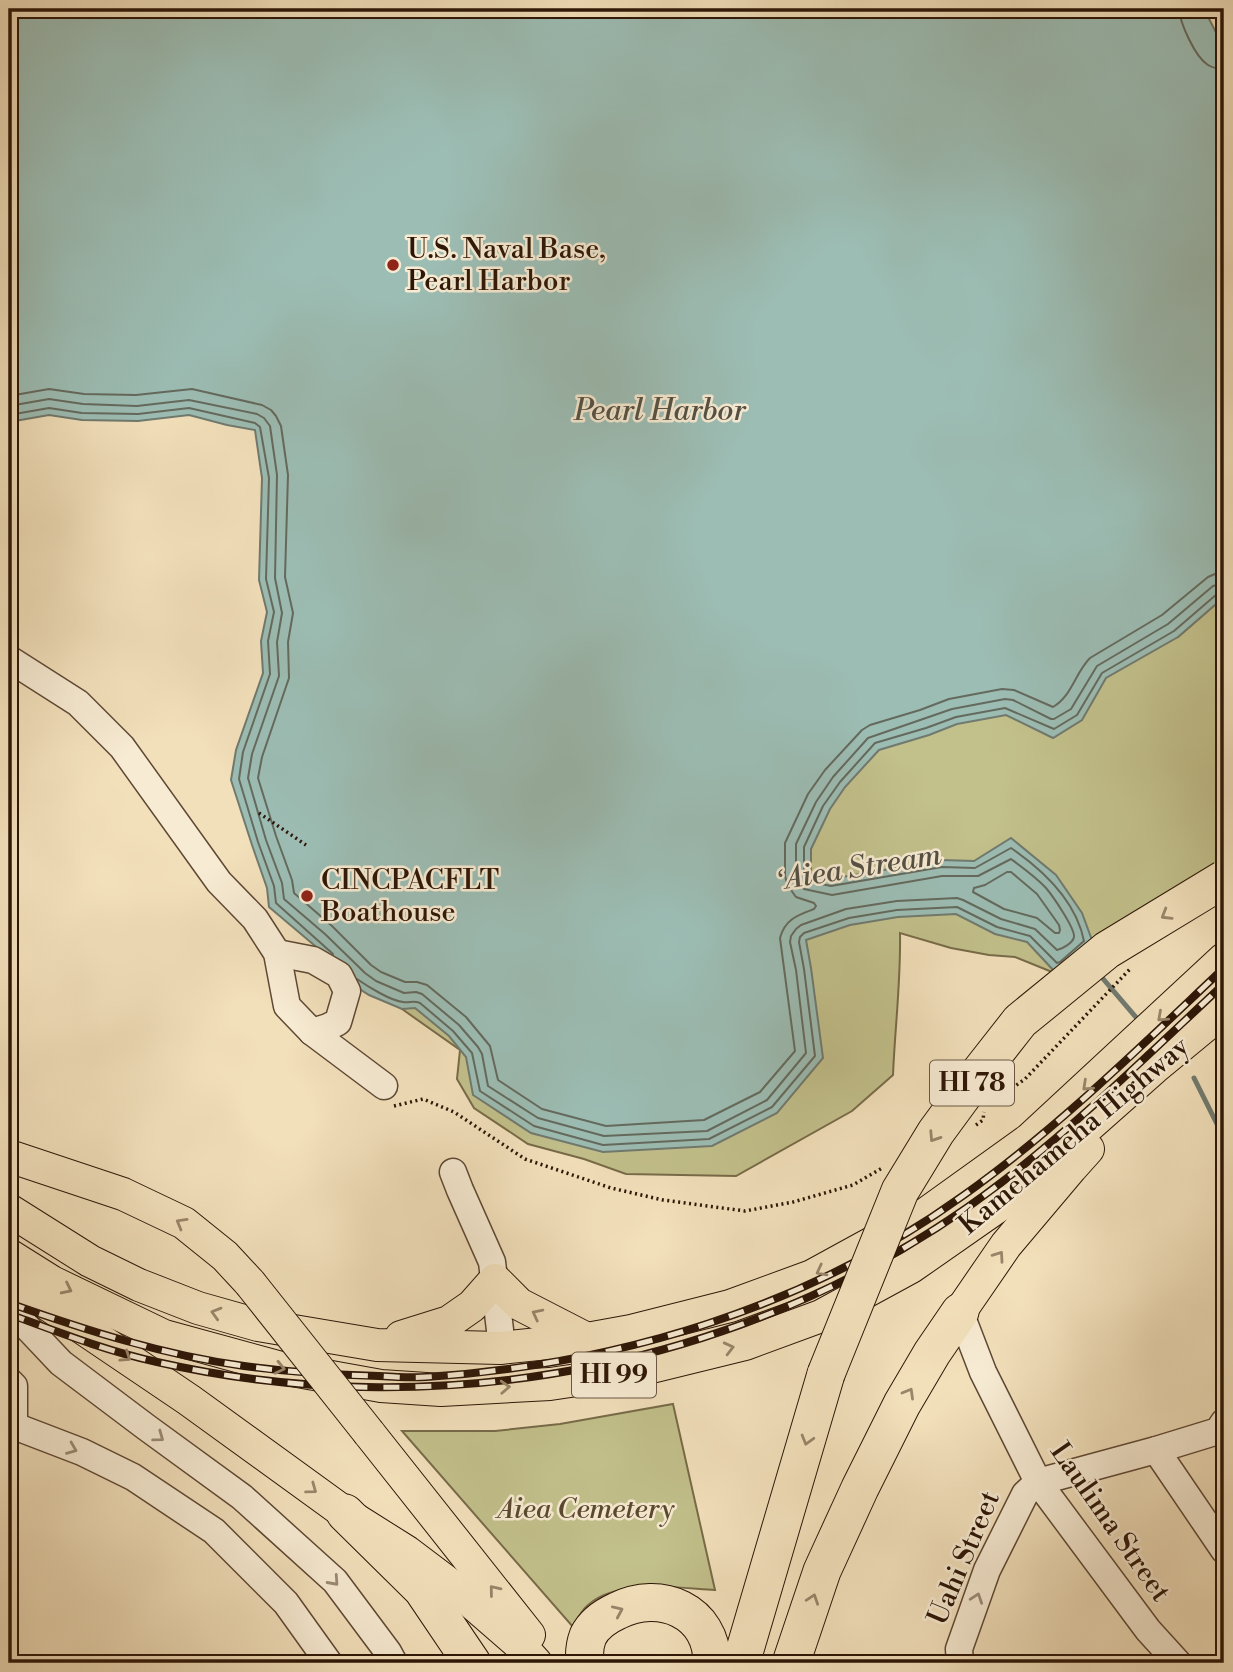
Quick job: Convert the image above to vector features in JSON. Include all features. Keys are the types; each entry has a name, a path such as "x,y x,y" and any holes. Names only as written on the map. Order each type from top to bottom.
{"highway":[{"name":"HI 78","path":"741,1663 826,1374 900,1191 936,1132 1020,1021 1107,950 1224,879"},
{"path":"791,1663 822,1571 860,1488 908,1394 960,1312"},
{"path":"345,1513 422,1589 472,1663"},
{"path":"585,1663 584,1654 589,1635 603,1617 642,1602 663,1602 677,1606 688,1614 701,1628 708,1642 712,1663"}],"main road":[{"name":"Kamehameha Highway","path":"9,1210 90,1261 139,1286 198,1308 258,1325 377,1345 500,1348 587,1339 631,1331 730,1306 812,1276 928,1213 1030,1139 1224,959"},
{"name":"Kamehameha Highway","path":"9,1255 52,1282 164,1336 281,1368 381,1387 441,1390 550,1384 631,1372 745,1344 821,1316 911,1267 997,1207 1224,1011"},
{"name":"Kamehameha Highway","path":"960,1312 1006,1245 1156,1072"},
{"path":"9,1156 123,1194 184,1223 225,1256 250,1283 552,1663"},
{"path":"9,1278 189,1400 345,1513 407,1552 517,1642 536,1663"},
{"path":"377,1345 449,1322 472,1306 495,1280 519,1304 587,1339"},
{"path":"441,1390 467,1377 500,1348"}],"street":[{"path":"9,659 78,703 122,747 219,882 255,919 277,953 287,1006 312,1032 387,1096"},
{"path":"277,953 313,960 340,975 346,991 338,1022 312,1032"},
{"path":"453,1172 492,1262 500,1348"},
{"path":"9,1308 61,1363 242,1497 335,1581 394,1663"},
{"name":"Laulima Street","path":"960,1312 977,1375 1038,1482 1148,1630 1178,1663"},
{"path":"9,1381 14,1386 11,1425 82,1452 133,1477 214,1531 286,1602 329,1663"},
{"path":"1038,1482 1219,1431 1224,1422"},
{"path":"1156,1450 1224,1550"},
{"name":"Uahi Street","path":"960,1663 959,1649 987,1570 1025,1494 1038,1482"}],"path":[{"path":"259,813 306,845"},
{"path":"973,1114 1025,1079 1131,968"},
{"path":"387,1096 422,1099 454,1112 525,1159 611,1188 650,1197 745,1211 793,1202 853,1185 889,1164"}],"green space":[{"path":"1224,597 1224,862 1070,974 1058,898 789,894 801,836 863,750 1127,641 1178,637"},
{"path":"997,908 1057,974 1015,957 951,948 900,933 893,1075 852,1111 736,1176 626,1174 528,1144 474,1108 457,1079 460,1050 402,1009 399,995 778,947 831,918"},
{"name":"Aiea Cemetery","path":"673,1404 715,1590 646,1587 611,1592 584,1609 573,1627 402,1431 495,1431 560,1424"}],"water":[{"name":"Pearl Harbor","path":"9,9 1204,9 1224,48 1224,597 1178,637 1106,678 1082,720 1053,738 1006,715 957,724 879,750 845,787 830,809 811,849 811,875 831,879 942,860 974,861 1011,838 1056,875 1082,913 1093,943 1057,974 1027,942 995,934 956,914 898,917 850,925 806,940 823,1058 777,1113 712,1146 603,1152 531,1133 473,1095 466,1057 449,1036 415,1008 402,1009 355,986 314,945 269,907 267,888 231,780 236,750 263,673 261,641 267,612 259,580 262,478 255,430 189,415 138,421 82,420 49,415 9,422"}],"waterway":[{"name":"ʻAiea Stream","path":"1099,974 1140,1022"},
{"name":"ʻAiea Stream","path":"1194,1078 1224,1138"}],"railway":[{"path":"9,1303 95,1332 184,1355 244,1366 328,1374 420,1377 497,1370 639,1344 708,1324 776,1299 841,1269 904,1234 964,1195 1032,1142 1098,1086 1224,968"},
{"path":"9,1314 101,1347 157,1362 267,1381 378,1387 489,1382 599,1365 707,1336 811,1296 910,1245 1031,1159 1224,984"}],"place":[{"name":"U.S. Naval Base, Pearl Harbor","path":"393,265"},
{"name":"CINCPACFLT Boathouse","path":"307,896"}]}
